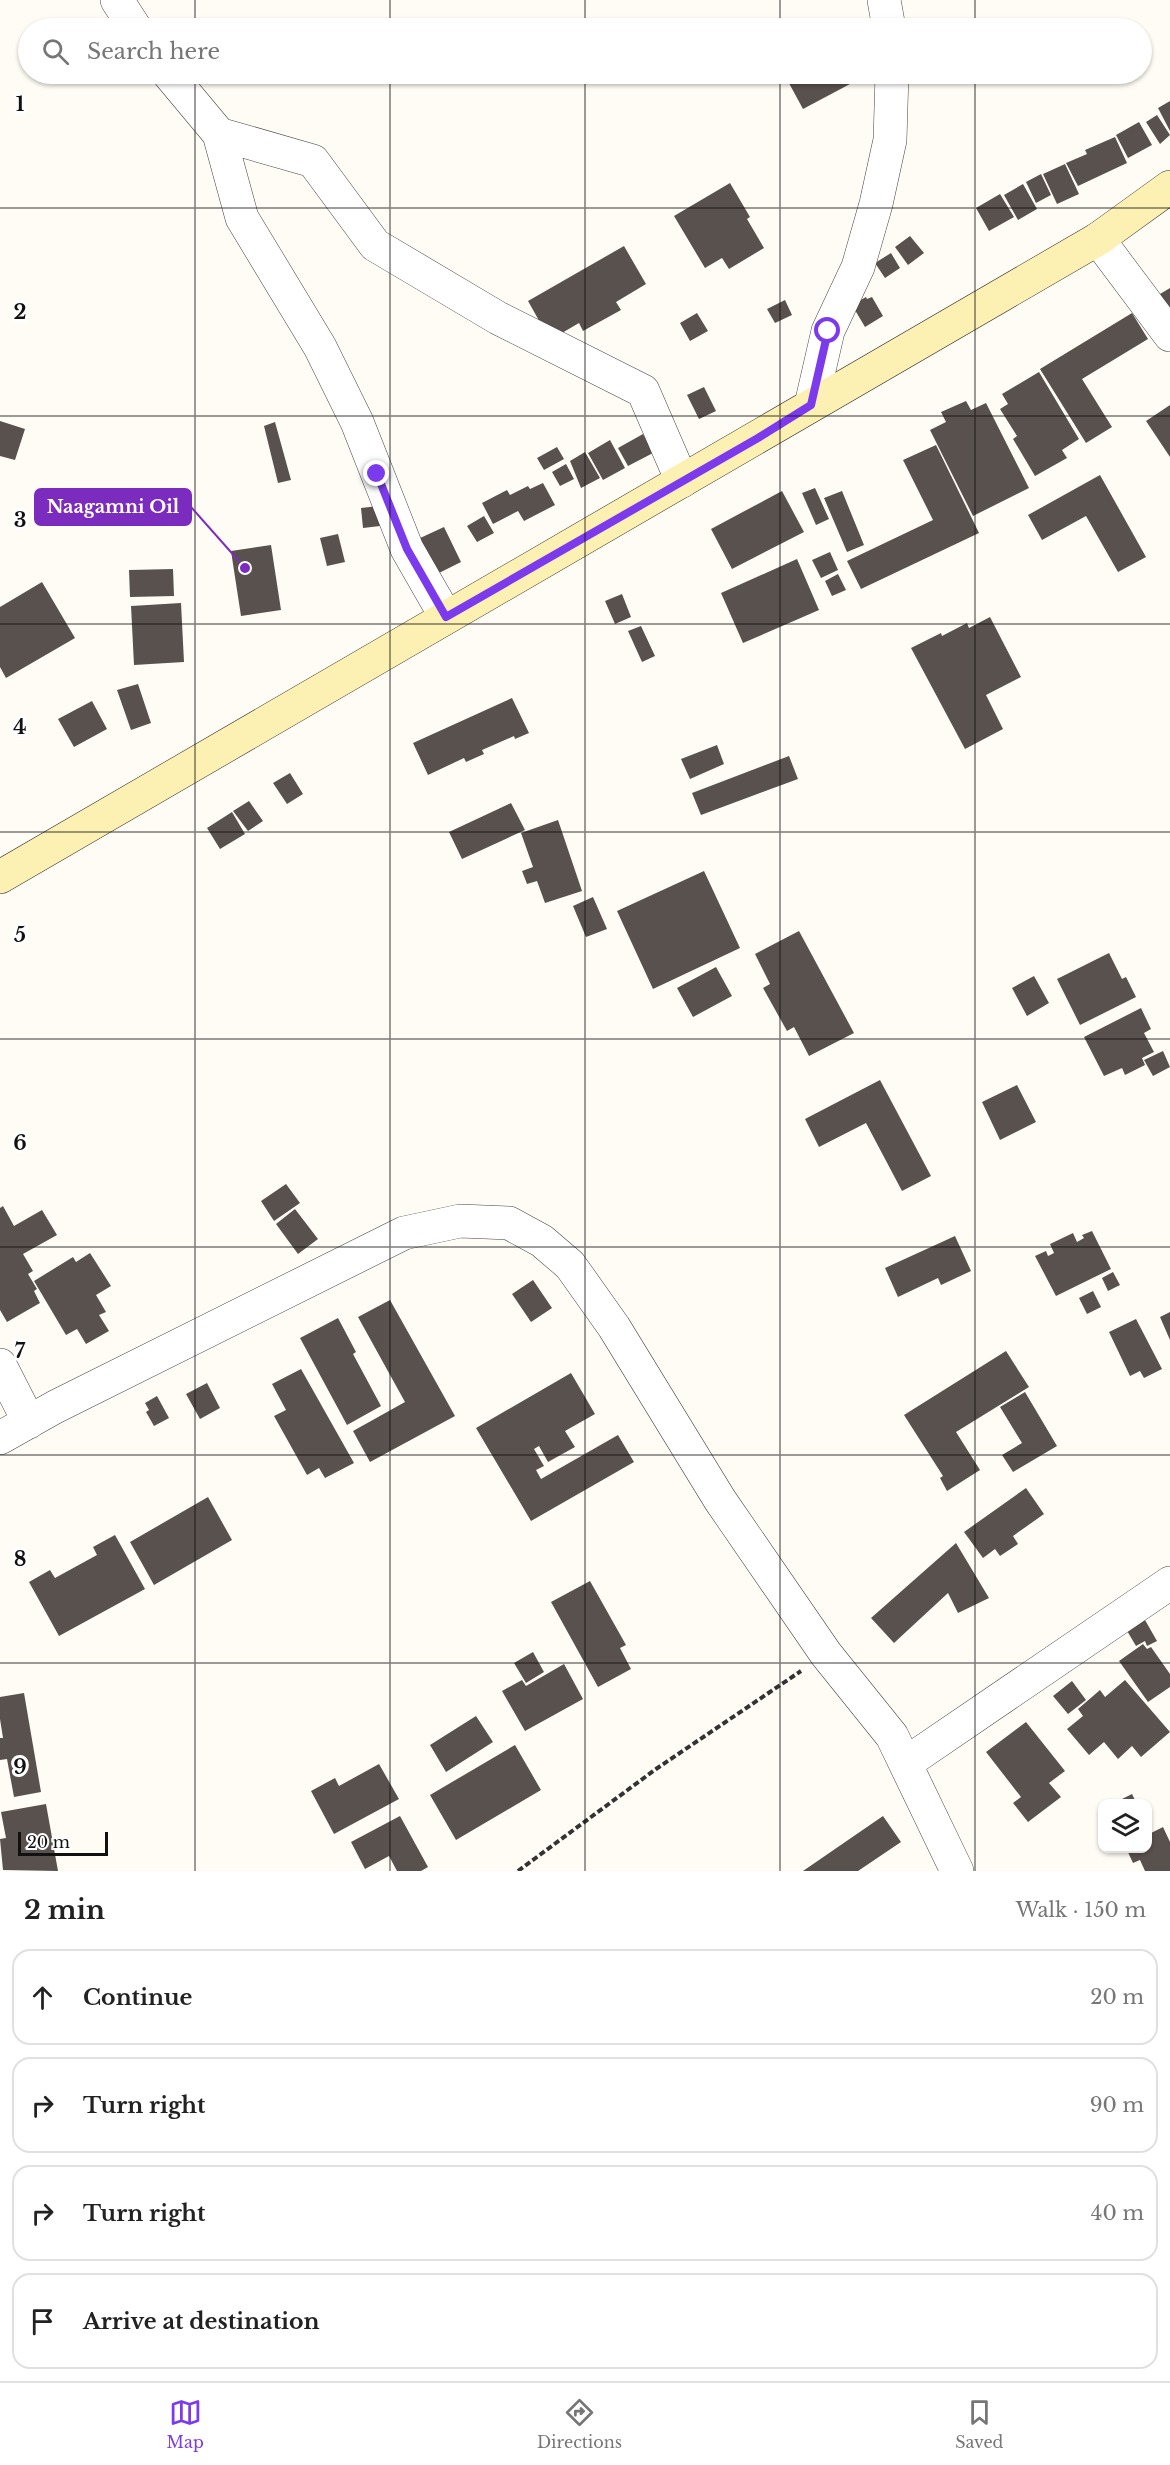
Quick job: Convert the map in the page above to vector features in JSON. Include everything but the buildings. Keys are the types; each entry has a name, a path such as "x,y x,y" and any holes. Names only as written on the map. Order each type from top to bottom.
{"main road":[{"path":"0,878 1098,239 1170,187"}],"street":[{"path":"117,0 129,18"},
{"path":"884,0 887,18"},
{"path":"177,84 219,134 242,218 320,347 357,422 407,549 446,617"},
{"path":"811,405 828,331 858,267 876,204 890,140 891,84"},
{"path":"219,134 313,161 375,245 498,318 643,391 682,481"},
{"path":"1098,239 1170,335"},
{"path":"0,1438 404,1233 460,1221 509,1223 542,1241 570,1265 614,1327 720,1500 826,1654 892,1736 957,1871"},
{"path":"0,1365 29,1422"},
{"path":"906,1763 1170,1584"}],"path":[{"path":"518,1871 656,1769 826,1654"}],"place":[{"name":"Naagamni Oil","path":"245,568"}],"route":[{"path":"377,474 407,549 446,617 758,438 811,405 828,331"}]}
